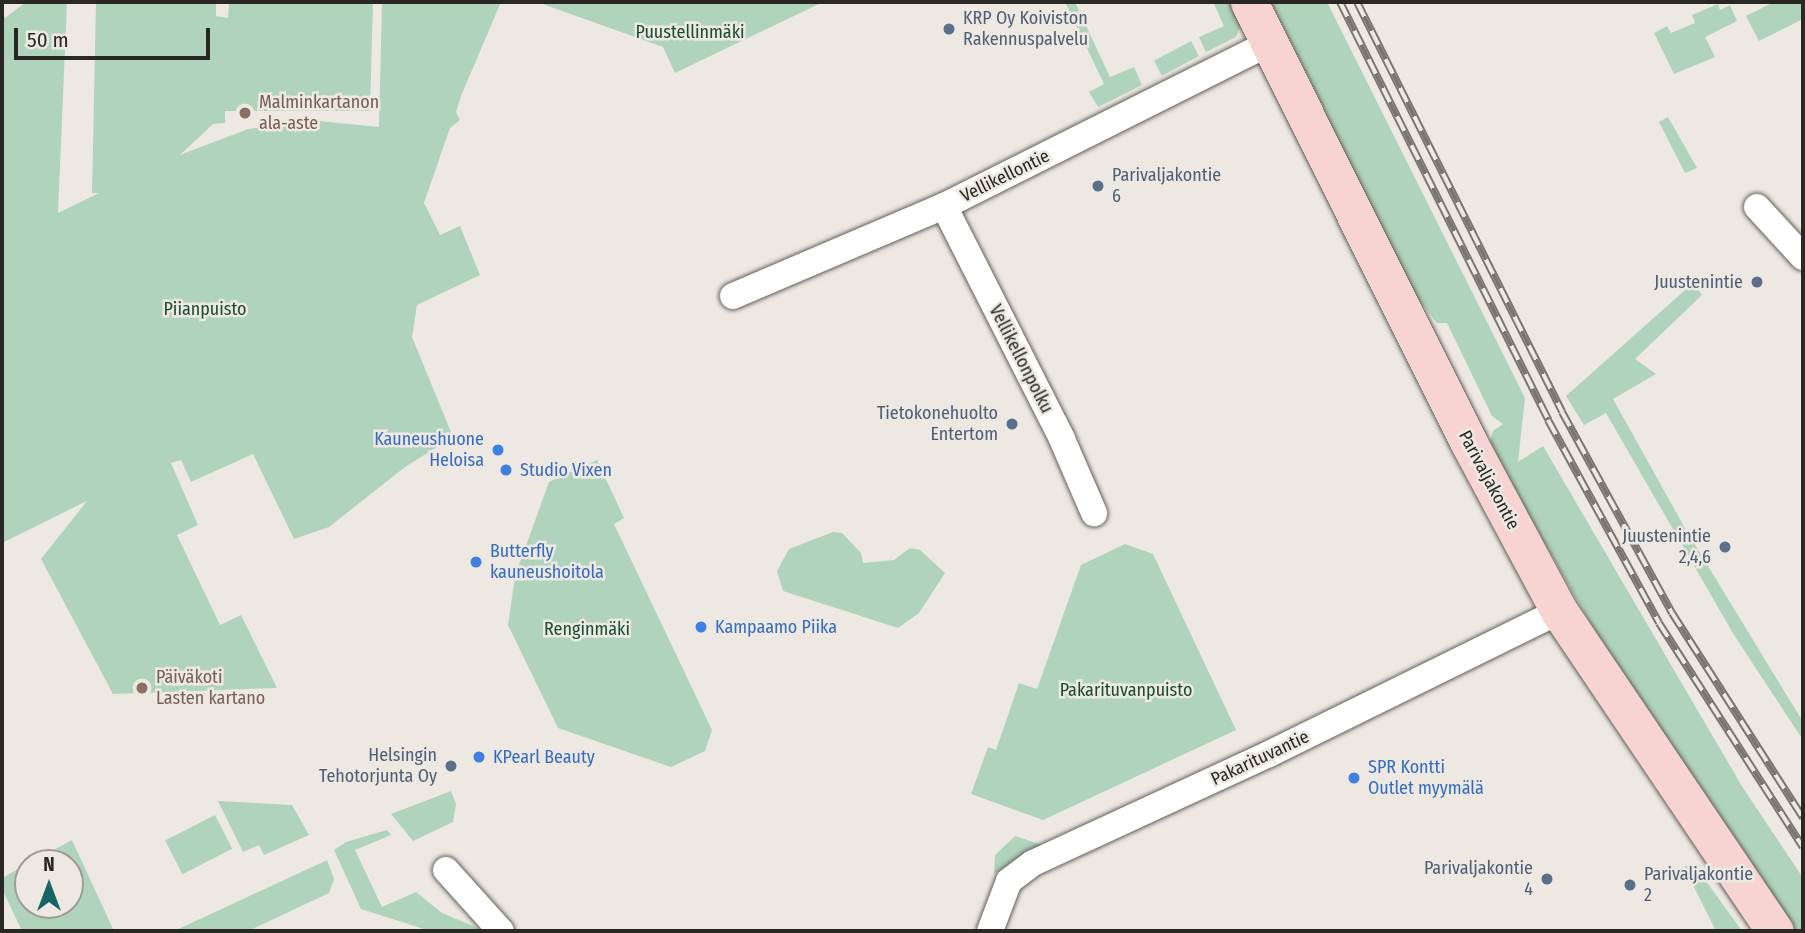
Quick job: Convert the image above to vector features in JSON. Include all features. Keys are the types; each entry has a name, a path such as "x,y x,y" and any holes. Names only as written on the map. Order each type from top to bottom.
{"street":[{"name":"Parivaljakontie","path":"1249,2 1469,443 1559,611 1775,931"},
{"name":"Vellikellontie","path":"733,296 944,206 1270,43"},
{"name":"Vellikellonpolku","path":"944,206 1062,439 1094,513"},
{"path":"1757,207 1803,257"},
{"name":"Pakarituvantie","path":"990,931 1009,881 1032,863 1281,749 1559,611"},
{"path":"446,870 501,931"}],"green space":[{"name":"Piianpuisto","path":"26,2 67,2 58,213 99,193 92,193 96,2 216,2 216,16 228,18 229,2 373,2 370,111 225,111 225,123 213,124 180,155 248,129 319,121 379,127 382,2 501,2 461,96 456,112 460,120 450,128 424,203 440,235 460,226 480,275 417,305 412,337 453,437 405,467 329,527 294,539 253,454 191,482 181,460 171,463 198,525 177,535 220,625 241,615 277,688 113,694 41,559 87,501 2,543 2,12 5,18"},
{"name":"Puustellinmäki","path":"537,2 823,2 675,73 663,47"},
{"path":"1065,2 1075,2 1110,77 1134,67 1142,85 1098,107 1089,92 1104,84"},
{"path":"1213,2 1232,2 1241,24 1236,37 1206,52 1199,37 1224,26"},
{"path":"1271,2 1327,2 1525,398 1518,462 1543,446 1743,788 1803,878 1803,931 1790,931 1611,659 1489,445 1493,431 1503,424 1492,416 1447,323 1437,323 1413,292"},
{"path":"1774,2 1803,2 1803,19 1759,41 1746,16"},
{"path":"1718,4 1720,10 1730,5 1737,21 1705,37 1715,57 1674,74 1654,33 1667,26 1671,33 1695,23 1692,15"},
{"path":"1191,41 1199,56 1162,76 1154,61"},
{"path":"1668,117 1697,168 1685,173 1659,122"},
{"path":"1693,283 1702,295 1635,359 1656,374 1613,399 1686,530 1803,722 1803,740 1734,635 1606,413 1584,425 1566,396"},
{"name":"Renginmäki","path":"597,460 624,518 614,524 712,730 705,751 671,767 558,728 508,625 515,576 549,482"},
{"path":"833,532 842,533 861,553 863,563 894,560 910,548 920,550 945,573 919,613 898,628 783,591 777,571 789,549"},
{"name":"Pakarituvanpuisto","path":"1125,544 1153,554 1236,730 1043,820 971,794 988,747 996,750 1019,683 1037,689 1081,565"},
{"path":"451,791 456,804 453,822 413,841 391,814"},
{"path":"218,801 292,805 309,835 264,855 259,845 243,852"},
{"path":"215,815 232,849 182,874 165,840"},
{"path":"387,830 391,835 355,850 382,907 416,892 442,913 485,931 430,931 361,909 334,850 346,842"},
{"path":"1015,836 1042,845 994,874 995,855"},
{"path":"72,840 76,849 56,849"},
{"path":"327,860 334,879 329,893 248,931 174,931"},
{"path":"1693,863 1742,931 1716,931 1684,867"},
{"path":"84,866 114,931 22,931 16,919 84,919"},
{"path":"14,872 14,914 2,889 2,878"}],"railway":[{"path":"1340,2 1548,420 1659,623 1803,847"},
{"path":"1357,2 1562,412 1672,613 1803,818"}],"place":[{"name":"KRP Oy Koiviston Rakennuspalvelu","path":"949,29"},
{"name":"Malminkartanon ala-aste","path":"245,113"},
{"name":"Parivaljakontie 6","path":"1098,186"},
{"name":"Juustenintie","path":"1757,282"},
{"name":"Tietokonehuolto Entertom","path":"1012,424"},
{"name":"Kauneushuone Heloisa","path":"498,450"},
{"name":"Studio Vixen","path":"506,470"},
{"name":"Juustenintie 2,4,6","path":"1725,547"},
{"name":"Butterfly kauneushoitola","path":"476,562"},
{"name":"Kampaamo Piika","path":"701,627"},
{"name":"Päiväkoti Lasten kartano","path":"142,688"},
{"name":"KPearl Beauty","path":"479,757"},
{"name":"Helsingin Tehotorjunta Oy","path":"451,766"},
{"name":"SPR Kontti Outlet myymälä","path":"1354,778"},
{"name":"Parivaljakontie 4","path":"1547,879"},
{"name":"Parivaljakontie 2","path":"1630,885"}]}
